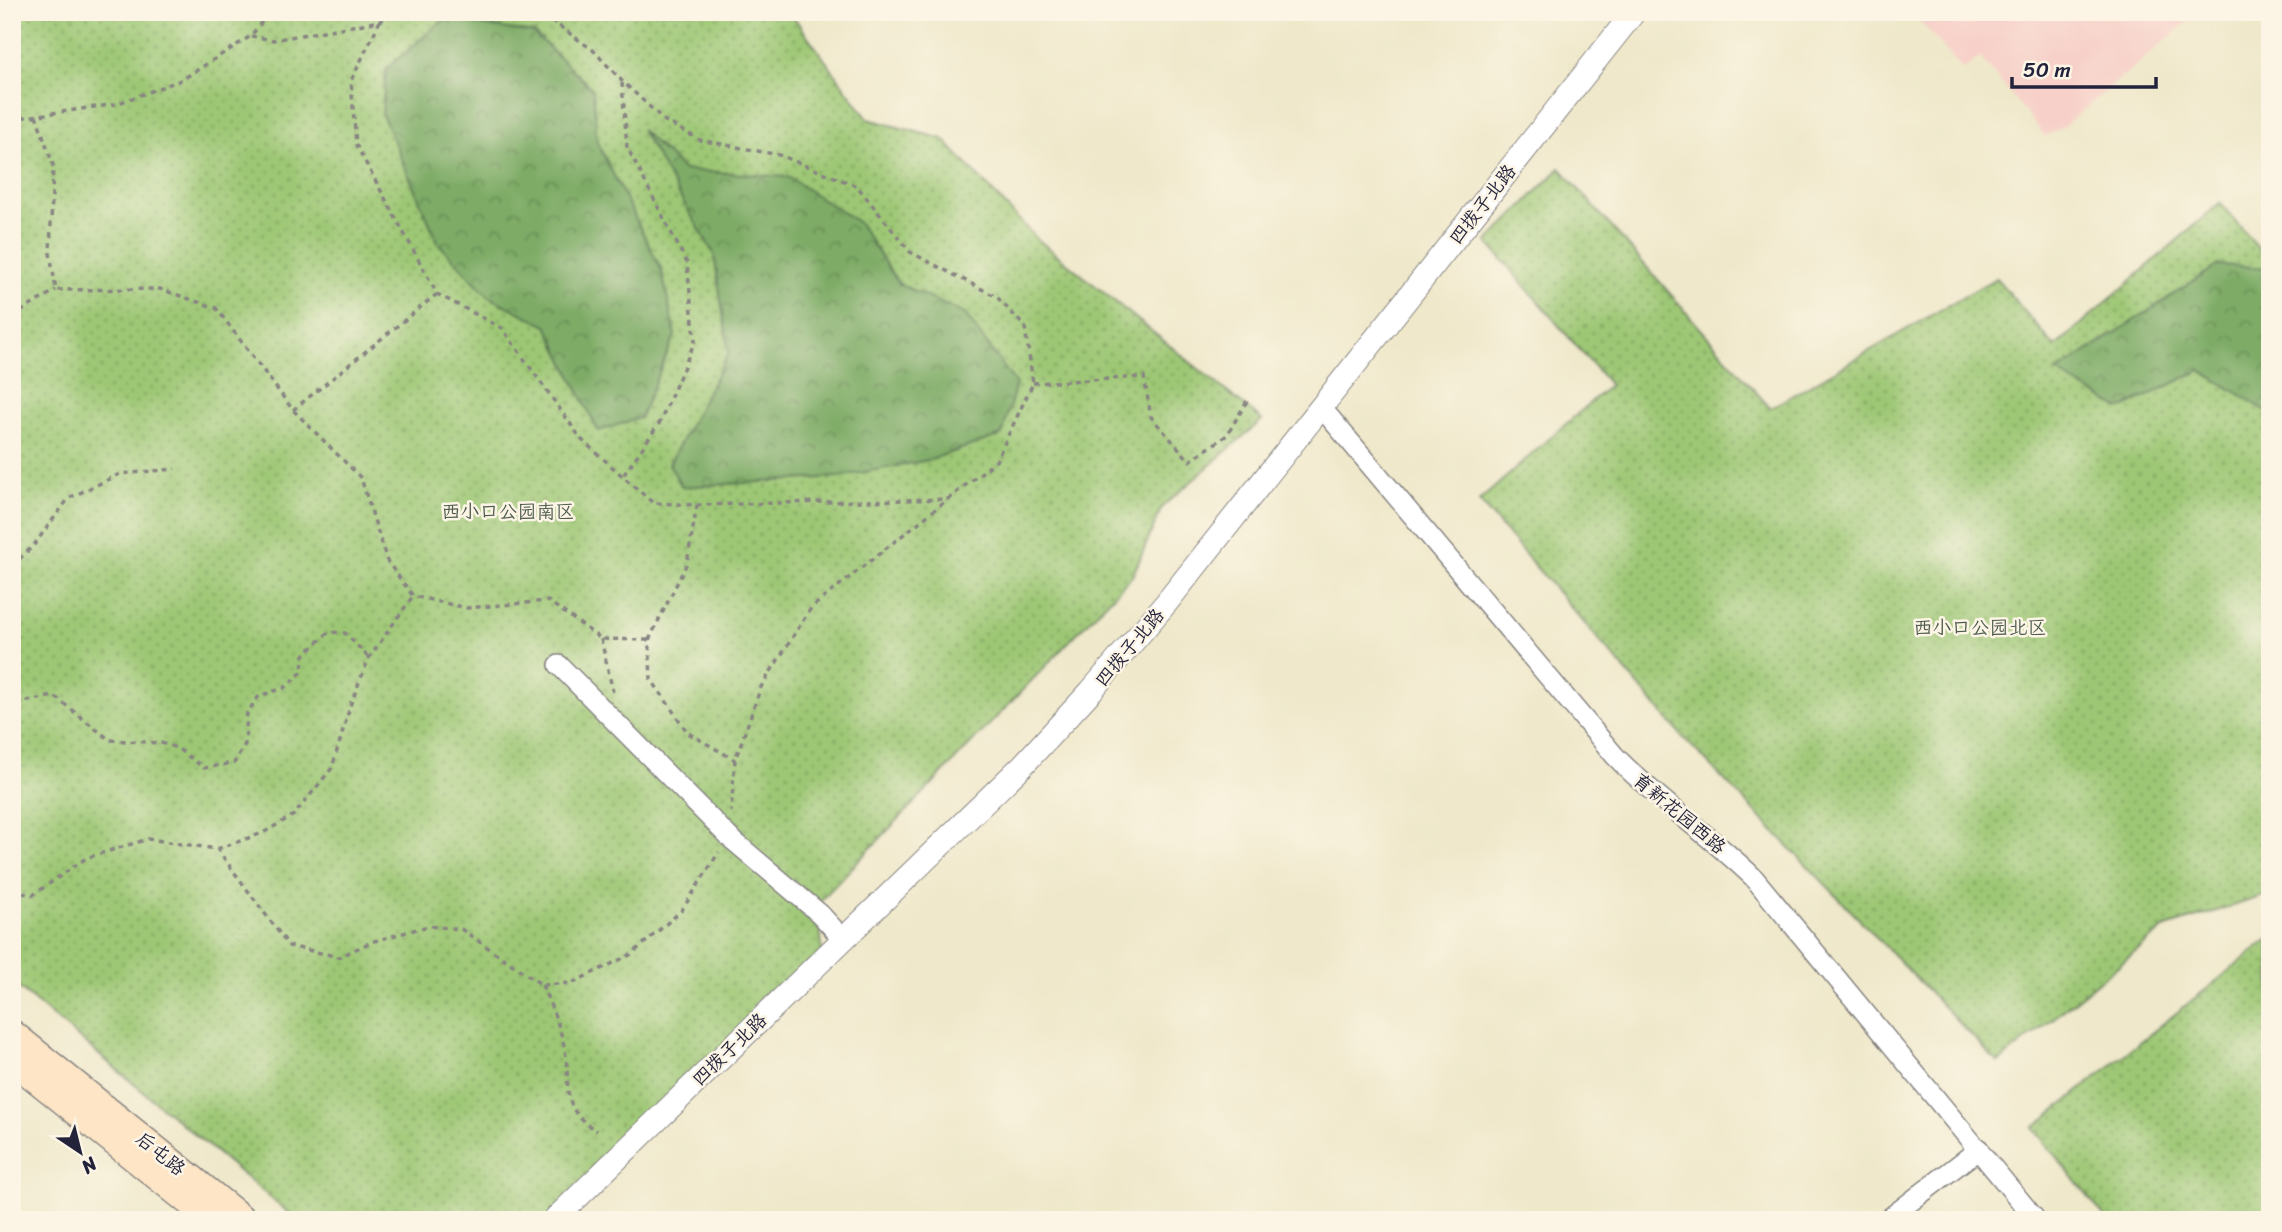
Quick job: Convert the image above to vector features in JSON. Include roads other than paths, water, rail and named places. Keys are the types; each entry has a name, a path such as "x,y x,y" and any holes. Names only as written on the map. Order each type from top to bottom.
{"main road":[{"name":"后屯路","path":"12,1033 244,1220"},
{"name":"后屯路","path":"12,1060 211,1220"}],"street":[{"name":"四拨子北路","path":"554,1220 1058,728 1167,602 1634,12"},
{"name":"育新花园西路","path":"1321,407 1615,756 1641,783 1724,849 1755,878 2036,1220"},
{"path":"559,665 729,837 820,914 843,939"},
{"path":"1887,1220 1979,1149"}],"park label":[{"name":"西小口公园南区","path":"508,511"},
{"name":"西小口公园北区","path":"1980,627"}]}
